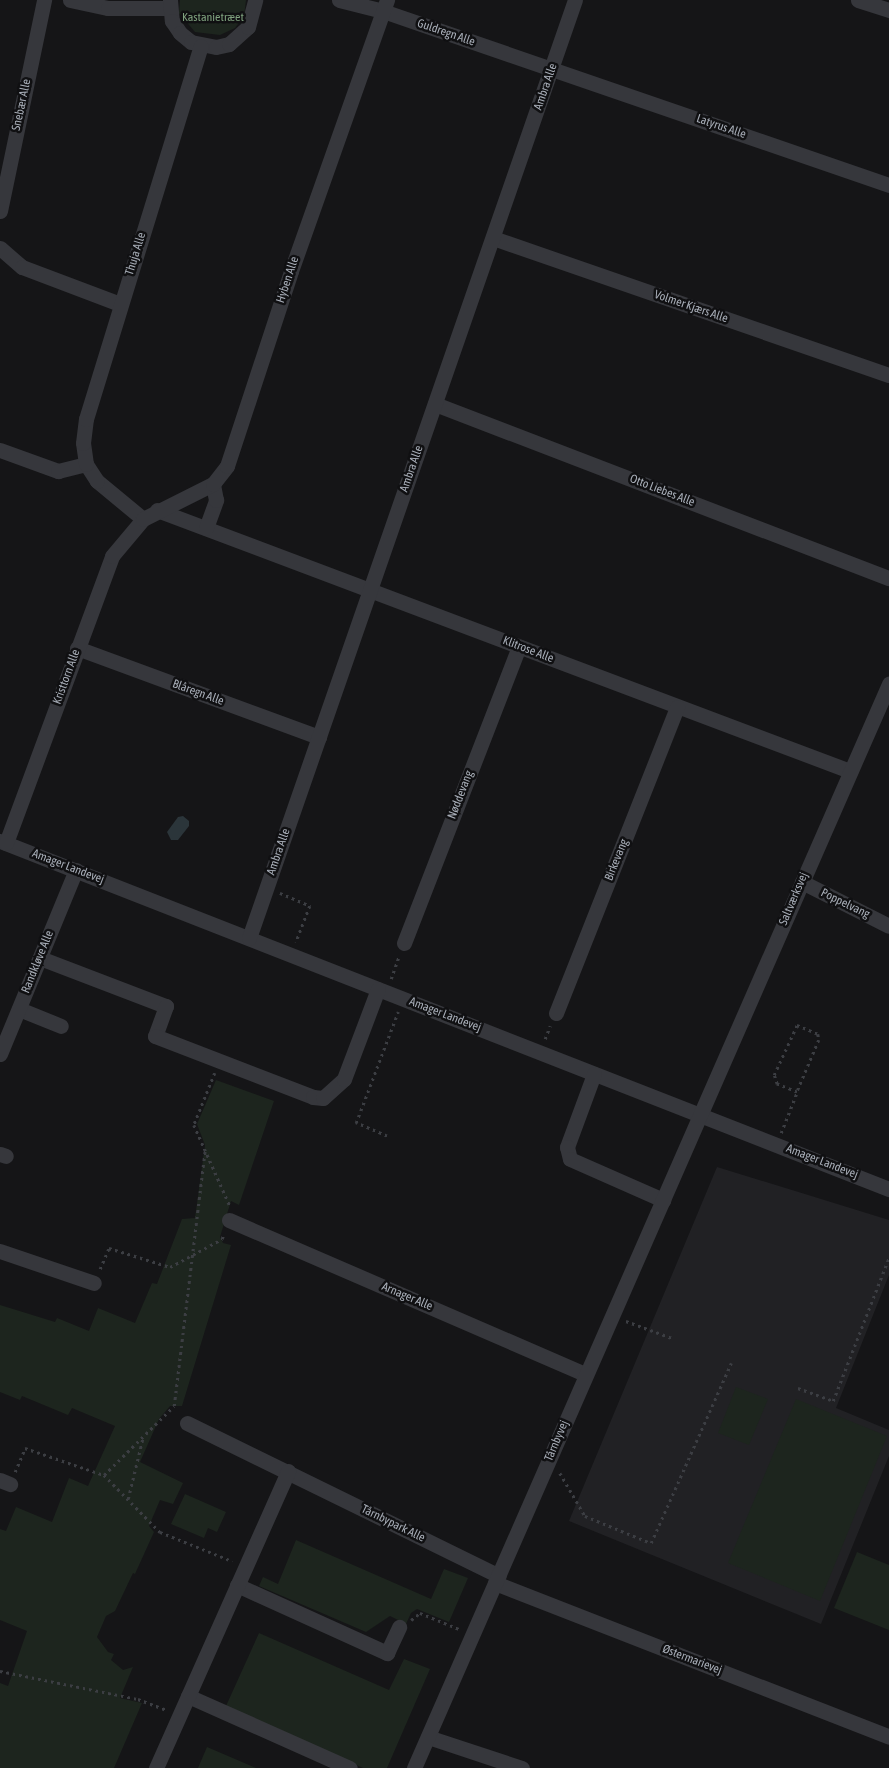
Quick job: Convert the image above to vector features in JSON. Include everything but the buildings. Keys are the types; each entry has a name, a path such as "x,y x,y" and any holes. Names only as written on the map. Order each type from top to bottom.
{"street":[{"name":"Snebær Alle","path":"0,211 44,0"},
{"path":"70,0 108,8 169,4 180,33 201,46 216,47 240,37 254,16 255,0"},
{"name":"Guldregn Alle","path":"339,0 385,6 552,68"},
{"name":"Ambra Alle","path":"249,938 575,0"},
{"path":"858,0 889,10"},
{"name":"Hyben Alle","path":"214,484 232,451 291,271 385,6"},
{"name":"Thuja Alle","path":"86,464 83,443 86,419 201,46"},
{"name":"Latyrus Alle","path":"552,68 889,185"},
{"name":"Volmer Kjærs Alle","path":"493,238 889,375"},
{"path":"0,248 22,267 120,304"},
{"name":"Otto Liebes Alle","path":"435,404 889,578"},
{"path":"0,450 58,471 86,464 97,481 143,519 157,510 214,484 216,500 206,528"},
{"name":"Klitrose Alle","path":"157,510 850,771"},
{"name":"Kristtorn Alle","path":"3,842 112,556 143,519"},
{"name":"Nøddevang","path":"404,943 519,647"},
{"name":"Blåregn Alle","path":"77,648 319,738"},
{"name":"Saltværksvej","path":"700,1115 888,687"},
{"name":"Birkevang","path":"556,1013 677,707"},
{"name":"Amager Landevej","path":"3,842 889,1189"},
{"name":"Randkløve Alle","path":"0,1054 76,870"},
{"name":"Poppelvang","path":"802,882 889,926"},
{"path":"40,958 166,1006 155,1036 221,1060 289,1088 323,1098 344,1079 382,991"},
{"path":"18,1009 61,1026"},
{"path":"594,1074 567,1147 570,1159 662,1200"},
{"name":"Tårnbyvej","path":"414,1768 700,1115"},
{"name":"Arnager Alle","path":"229,1220 585,1374"},
{"path":"0,1251 94,1283"},
{"name":"Tårnbypark Alle","path":"187,1423 288,1471 497,1580"},
{"path":"156,1768 288,1471"},
{"name":"Østermarievej","path":"497,1580 889,1737"},
{"path":"237,1585 387,1653 398,1627"},
{"path":"188,1696 350,1768"},
{"path":"428,1737 522,1768"}],"path":[{"path":"266,888 307,902 310,906 303,924"},
{"path":"382,991 404,943"},
{"path":"387,1136 356,1123 403,999"},
{"path":"539,1052 556,1013"},
{"path":"776,1145 819,1040 818,1034 797,1025 774,1076 777,1084 797,1092"},
{"path":"94,1283 109,1248 170,1267 222,1238 229,1220 230,1207 194,1125 221,1060"},
{"path":"104,1475 174,1406 205,1151"},
{"path":"798,1388 833,1401 889,1257"},
{"path":"611,1315 672,1338"},
{"path":"560,1473 585,1516 651,1543 731,1363"},
{"path":"128,1499 143,1437"},
{"path":"5,1482 25,1448 104,1475 160,1532 245,1567"},
{"path":"398,1627 407,1630 414,1615 420,1613 473,1634"},
{"path":"0,1671 138,1699 179,1716"}],"shaded area":[{"path":"183,816 189,821 189,826 178,840 171,840 167,832 178,817"},
{"path":"717,1167 889,1220 889,1275 836,1408 889,1430 889,1456 821,1624 569,1521"}],"green space":[{"name":"Kastanietræet","path":"180,0 246,0 244,16 235,28 220,35 195,32 179,13"},
{"path":"216,1080 274,1101 239,1205 231,1201 220,1237 223,1243 231,1245 182,1406 170,1406 159,1419 140,1462 183,1483 173,1504 160,1500 149,1526 154,1532 135,1574 133,1573 115,1611 106,1616 97,1637 108,1652 114,1654 111,1660 123,1670 133,1667 120,1698 142,1703 114,1768 0,1768 0,1683 8,1686 27,1631 0,1620 0,1529 6,1531 16,1507 52,1522 69,1478 88,1486 115,1426 72,1408 68,1415 22,1396 20,1400 0,1392 0,1305 55,1322 57,1318 89,1331 98,1308 135,1323 152,1283 157,1284 182,1219 195,1218 205,1145 197,1124"},
{"path":"736,1387 768,1399 749,1445 718,1433"},
{"path":"796,1399 887,1436 820,1601 728,1563"},
{"path":"185,1494 226,1512 217,1532 208,1528 204,1538 171,1524"},
{"path":"296,1540 431,1599 444,1569 468,1578 449,1622 417,1609 411,1613 406,1624 390,1616 366,1632 259,1586 263,1577 278,1584"},
{"path":"857,1552 889,1565 889,1630 834,1608"},
{"path":"259,1633 389,1690 404,1659 430,1669 387,1768 363,1768 226,1706"},
{"path":"207,1747 256,1768 198,1768"}]}
